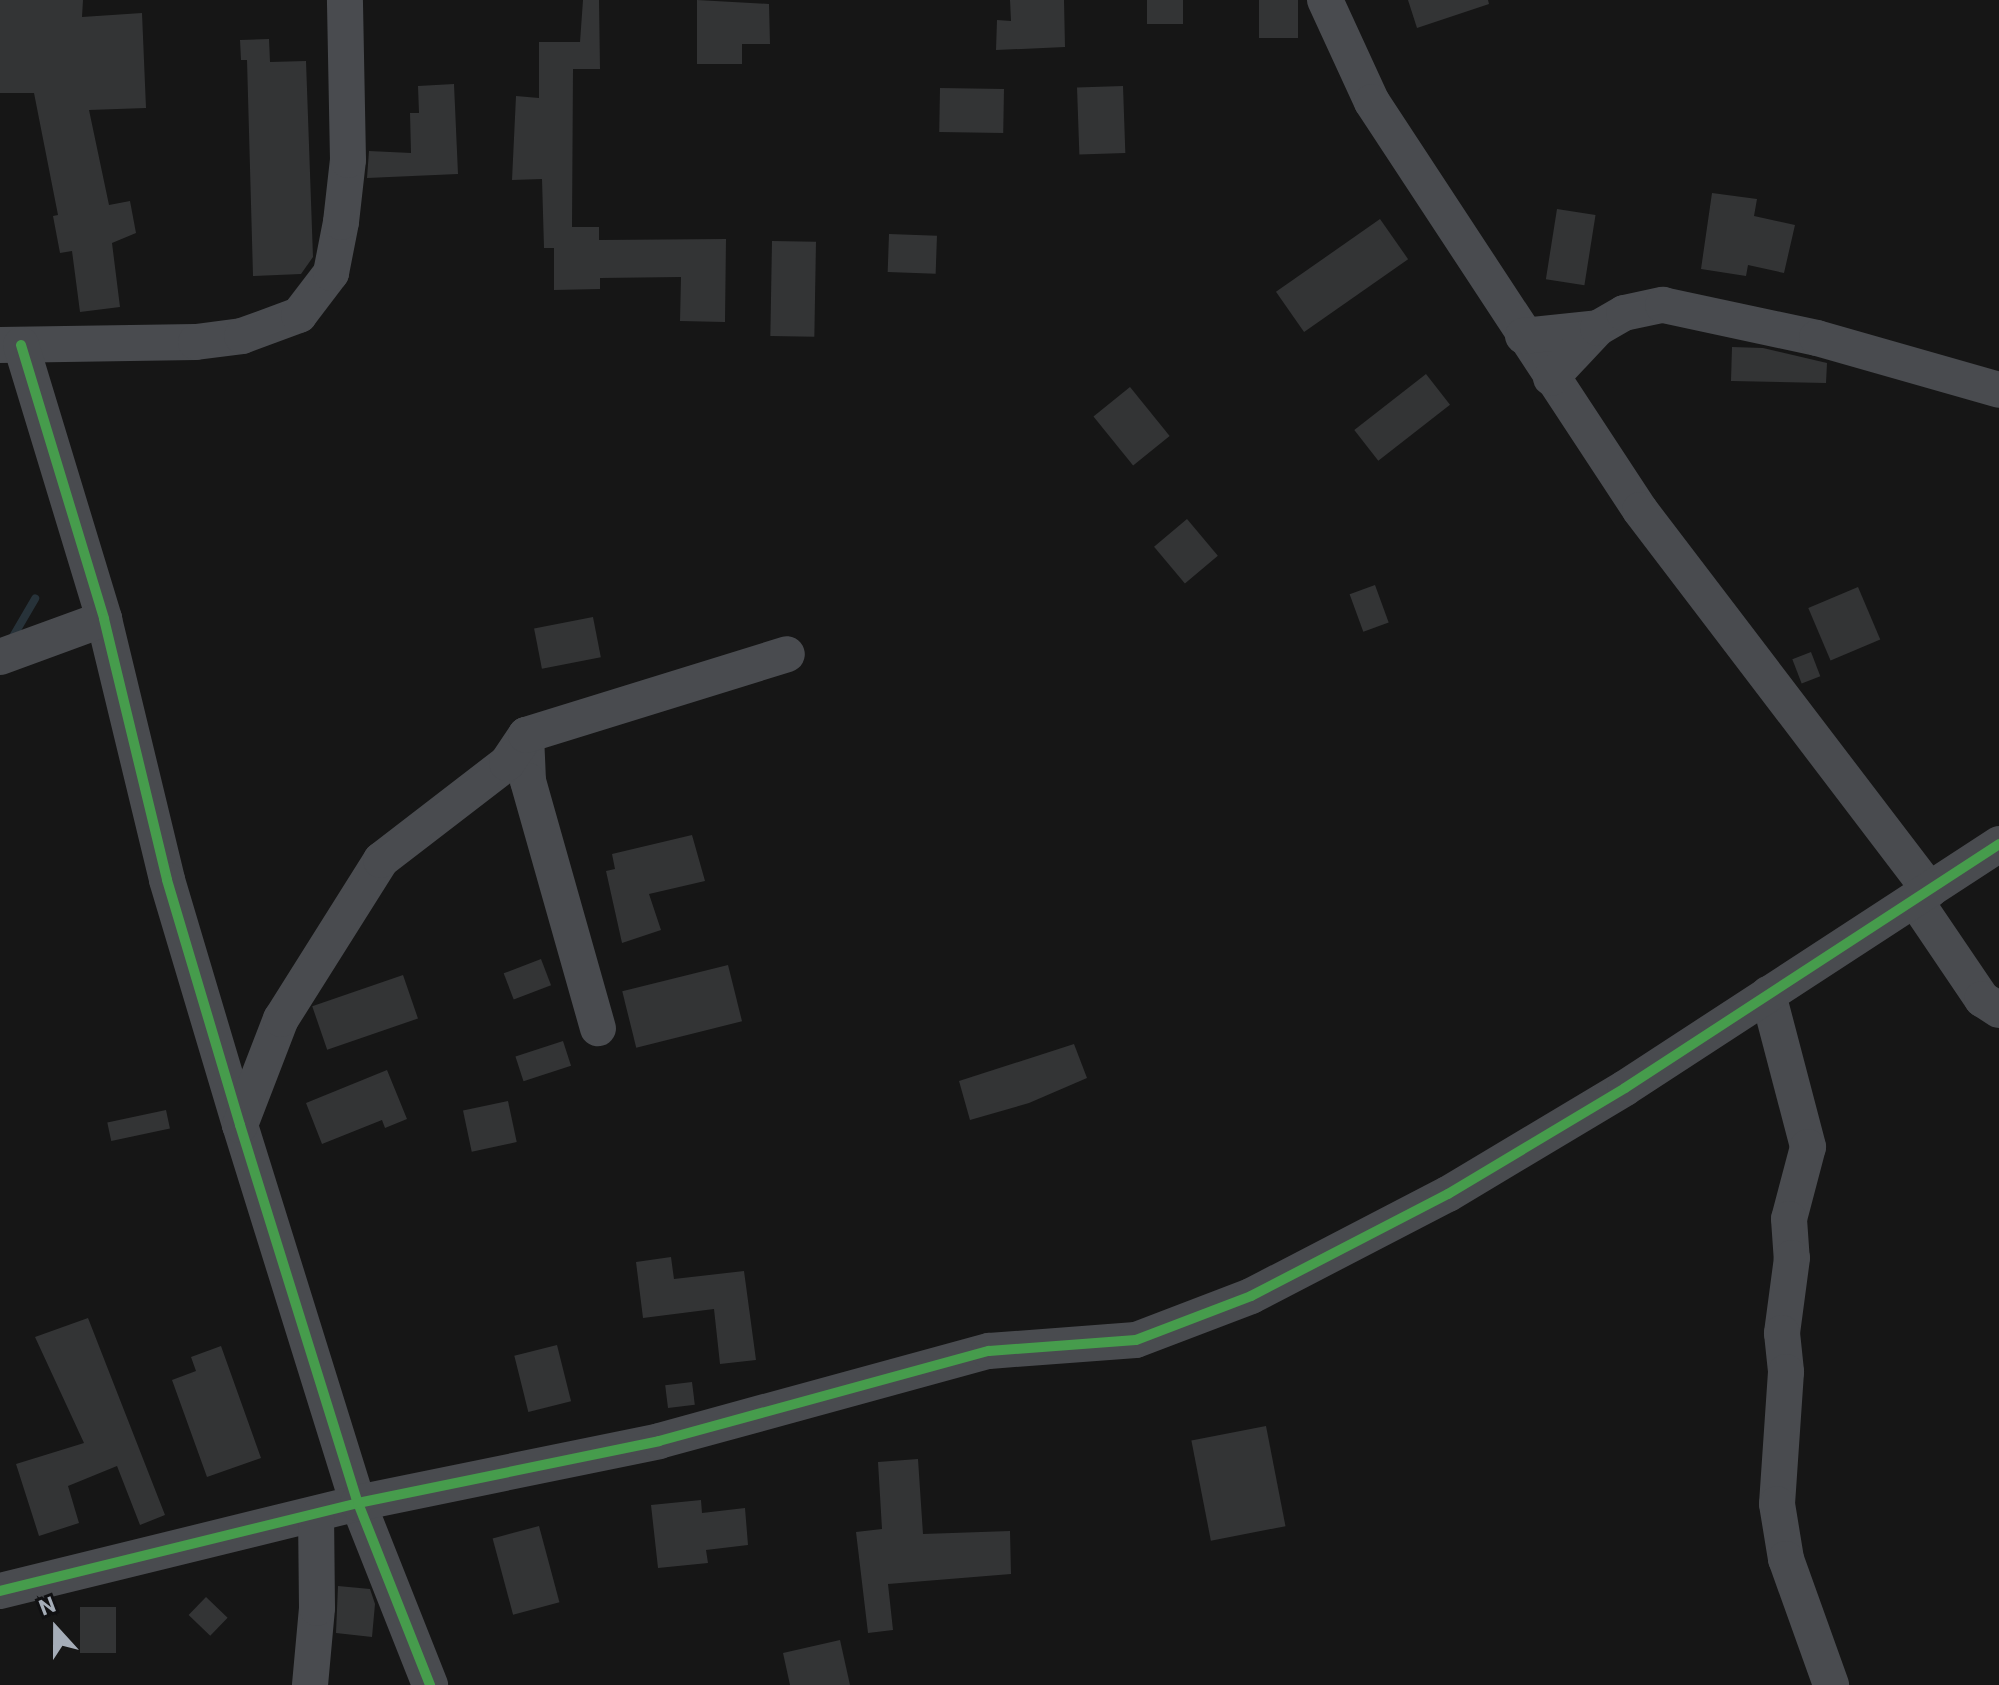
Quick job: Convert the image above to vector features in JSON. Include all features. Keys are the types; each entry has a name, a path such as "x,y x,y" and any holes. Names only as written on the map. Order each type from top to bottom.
{"street":[{"path":"345,0 346,176 331,273 299,315 242,336 10,345 104,619 167,880 358,1503 430,1685"},
{"path":"1325,0 1372,102 1551,378 1704,599 1922,895 1982,999 1999,1010"},
{"path":"1551,378 1598,328 1624,313 1663,305 1817,338 1999,390"},
{"path":"1523,336 1598,328"},
{"path":"0,657 104,619"},
{"path":"240,1125 281,1019 381,860 507,763 526,735 787,654"},
{"path":"526,735 528,781 598,1028"},
{"path":"0,1591 316,1517 358,1503 659,1441 989,1351 1136,1340 1251,1296 1448,1194 1625,1088 1999,844"},
{"path":"1768,994 1808,1147 1789,1219 1792,1258 1782,1333 1786,1372 1777,1504 1786,1559 1831,1685"},
{"path":"310,1685 316,1517"}],"building":[{"path":"0,0 83,0 82,17 142,13 146,108 89,110 109,205 130,201 136,233 112,243 120,307 80,312 72,251 60,253 53,216 58,215 34,93 0,93"},
{"path":"583,0 599,0 600,69 573,69 572,227 599,227 599,240 726,239 725,322 680,321 681,277 600,278 600,289 554,290 554,248 544,248 542,179 512,180 516,96 539,98 539,42 580,42"},
{"path":"697,0 769,4 770,44 742,44 742,64 697,64"},
{"path":"1010,0 1064,0 1065,47 996,50 997,20 1011,21"},
{"path":"1147,0 1183,0 1183,24 1147,24"},
{"path":"1259,0 1298,0 1298,38 1259,38"},
{"path":"1408,0 1488,0 1489,4 1417,28"},
{"path":"269,39 270,62 306,61 313,257 301,274 253,276 247,60 241,60 240,40"},
{"path":"454,84 458,174 367,178 369,151 411,153 410,113 419,113 418,86"},
{"path":"1123,86 1125,153 1079,155 1077,88"},
{"path":"940,88 1004,89 1003,133 939,132"},
{"path":"1712,193 1757,199 1754,216 1795,225 1784,273 1748,265 1746,276 1701,269"},
{"path":"1557,209 1596,215 1584,285 1546,279"},
{"path":"1380,219 1408,259 1304,332 1276,292"},
{"path":"889,234 937,236 936,274 888,272"},
{"path":"772,241 816,242 814,337 770,336"},
{"path":"1732,347 1763,348 1827,363 1826,383 1731,381"},
{"path":"1426,374 1450,405 1378,461 1354,430"},
{"path":"1130,387 1170,436 1133,466 1093,417"},
{"path":"1187,519 1218,556 1185,583 1154,547"},
{"path":"1375,585 1389,623 1363,632 1350,594"},
{"path":"1858,587 1880,639 1831,661 1808,608"},
{"path":"593,617 601,657 542,669 534,628"},
{"path":"1811,652 1820,676 1802,683 1792,659"},
{"path":"692,835 705,881 649,894 661,930 622,943 606,871 615,869 612,854"},
{"path":"541,959 551,985 514,999 504,973"},
{"path":"728,965 742,1021 636,1048 622,991"},
{"path":"403,975 418,1018 327,1050 312,1006"},
{"path":"563,1041 571,1066 523,1081 515,1056"},
{"path":"1074,1044 1087,1078 1029,1103 970,1120 959,1081"},
{"path":"387,1070 407,1119 385,1128 382,1120 322,1144 306,1103"},
{"path":"508,1101 517,1142 472,1152 463,1111"},
{"path":"166,1110 170,1129 111,1141 107,1122"},
{"path":"671,1257 674,1279 744,1271 756,1360 720,1364 714,1309 643,1318 636,1262"},
{"path":"88,1318 165,1515 140,1525 117,1466 68,1486 79,1523 39,1536 16,1464 84,1443 35,1337"},
{"path":"557,1345 571,1401 528,1412 514,1356"},
{"path":"221,1346 261,1458 207,1477 172,1380 196,1371 191,1357"},
{"path":"692,1382 695,1405 668,1408 665,1385"},
{"path":"1266,1426 1285,1526 1211,1541 1191,1441"},
{"path":"918,1459 923,1534 1010,1531 1011,1574 888,1584 893,1630 868,1633 856,1532 882,1529 878,1462"},
{"path":"701,1500 702,1513 745,1508 748,1545 706,1550 708,1563 658,1568 651,1505"},
{"path":"539,1526 559,1602 513,1615 493,1538"},
{"path":"338,1586 370,1589 375,1604 372,1637 336,1633"},
{"path":"206,1597 228,1618 210,1636 189,1615"},
{"path":"80,1607 116,1607 116,1653 80,1653"},
{"path":"840,1640 850,1685 790,1685 783,1653"}],"waterway":[{"path":"11,640 35,599"}],"cycle path":[{"path":"21,345 104,619 167,880 240,1125 358,1503 430,1685"},
{"path":"0,1591 358,1503 659,1441 989,1351 1136,1340 1251,1296 1448,1194 1625,1088 1999,844"}]}
